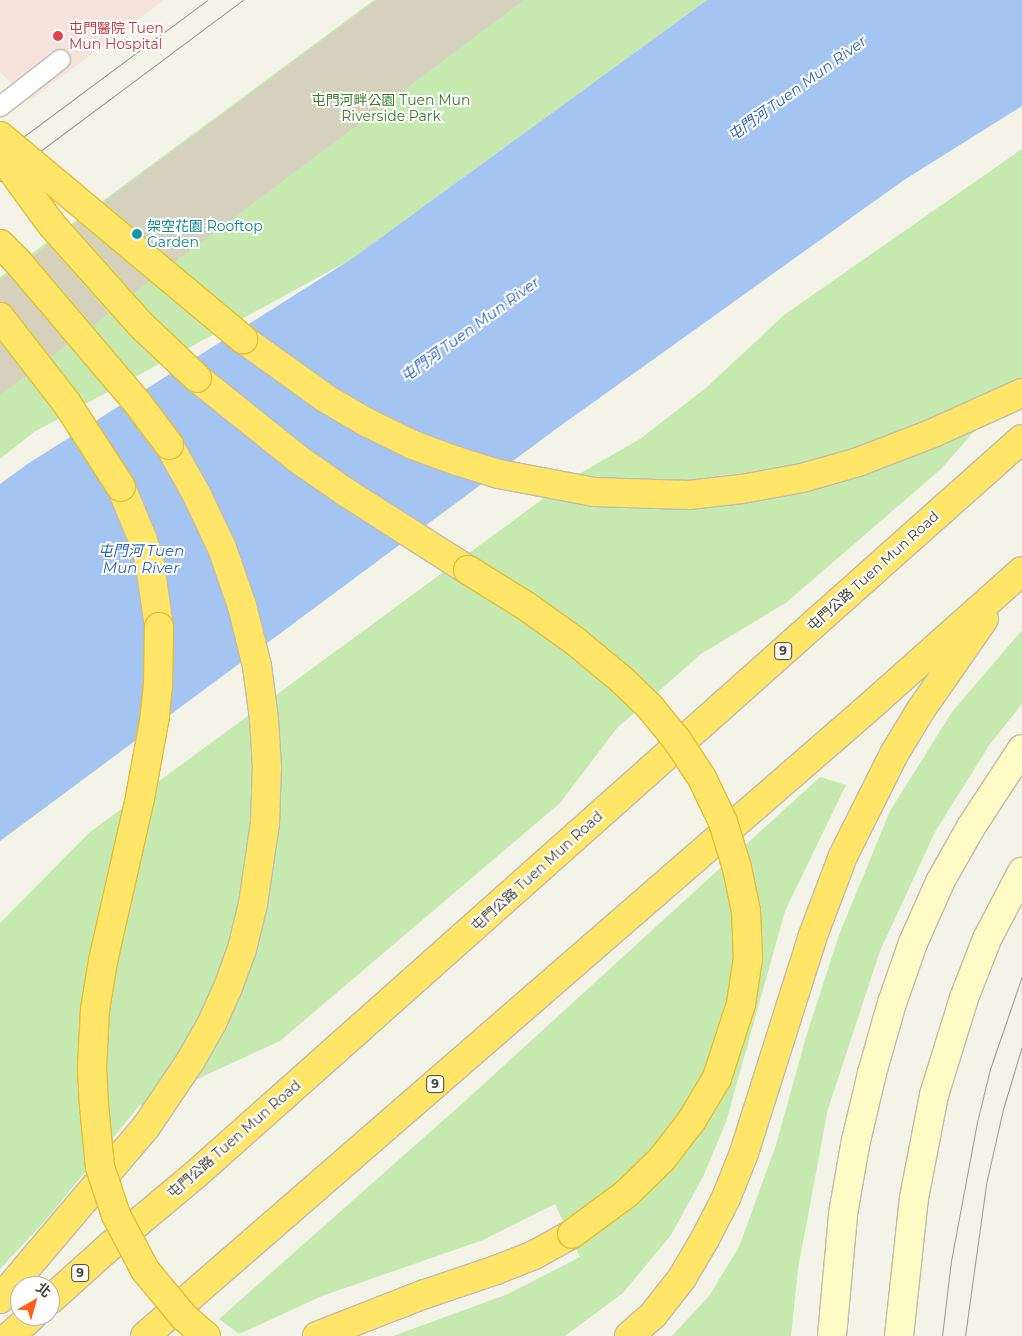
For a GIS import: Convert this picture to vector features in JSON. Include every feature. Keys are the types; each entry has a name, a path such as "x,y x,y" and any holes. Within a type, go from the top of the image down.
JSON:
{"highway":[{"path":"0,136 243,339 325,398 366,422 412,445 457,461 543,484 594,492 689,495 742,490 802,478 858,462 934,433 1022,393"},
{"path":"0,154 51,224 141,325 197,378 251,423 339,488 526,606 575,641 621,679 650,707 677,740 702,778 723,822 737,868 746,911 748,958 741,1004 733,1036 717,1078 705,1099 662,1159 626,1194 572,1234 534,1255 408,1300 317,1336"},
{"path":"0,244 18,262 142,408 169,446 188,479 222,548 242,606 257,666 267,758 266,823 259,873 242,949 212,1023 192,1060 146,1126 0,1299"},
{"path":"0,317 66,402 108,464 134,515 154,582 159,655 155,716 140,798 98,985 93,1036 94,1105 100,1167 116,1215 145,1270 184,1317 206,1336"},
{"name":"屯門公路 Tuen Mun Road","path":"60,1291 202,1168 1022,439"},
{"path":"629,1336 653,1315 682,1278 705,1240 726,1198 744,1153 825,902 863,814 894,754 920,711 1017,575"},
{"name":"9","path":"145,1336 866,710 1017,575"},
{"path":"10,1336 21,1326"}],"main road":[{"path":"832,1336 843,1214 855,1145 892,1003 913,942 940,882 971,827 1022,749"},
{"path":"899,1336 914,1198 934,1094 958,1016 987,939 1022,872"}],"lane":[{"path":"0,106 60,59"}],"shaded area":[{"name":"屯門醫院 Tuen Mun Hospital","path":"0,0 164,0 29,101 0,72"}],"green space":[{"name":"屯門河畔公園 Tuen Mun Riverside Park","path":"374,0 707,0 350,260 34,432 0,459 0,277"},
{"path":"1022,149 1022,377 941,469 787,602 701,654 617,728 560,803 280,1041 139,1106 44,1222 0,1269 0,923 90,832 567,481 640,439 707,387 784,315"},
{"path":"1022,630 1022,704 990,744 935,832 880,951 828,1109 798,1269 791,1336 672,1336 709,1296 739,1247 776,1145 806,1037 839,935 890,811 952,712"},
{"path":"820,777 846,785 785,911 726,1122 703,1177 671,1235 623,1293 565,1336 393,1336 508,1294 580,1257 555,1204 483,1240 322,1296 239,1334 219,1319 464,1102"}],"water":[{"name":"屯門河 Tuen Mun River","path":"707,0 1022,0 1022,106 904,180 556,429 0,841 0,484 29,463 350,260"}],"building":[{"name":"架空花園 Rooftop Garden","path":"377,0 524,0 175,262 104,202"},
{"path":"78,222 150,281 134,293 73,225"},
{"path":"48,244 108,313 94,326 34,256"},
{"path":"8,274 68,344 51,357 12,307 0,302 0,280"},
{"path":"0,342 26,376 0,395"}],"tram line":[{"path":"0,154 207,0"},
{"path":"0,181 243,0"},
{"path":"942,1336 951,1261 977,1122 990,1069 1022,976"},
{"path":"965,1336 986,1184 1003,1109 1022,1046"}],"place":[{"name":"屯門醫院 Tuen Mun Hospital","path":"58,36"},
{"name":"架空花園 Rooftop Garden","path":"137,234"}]}
